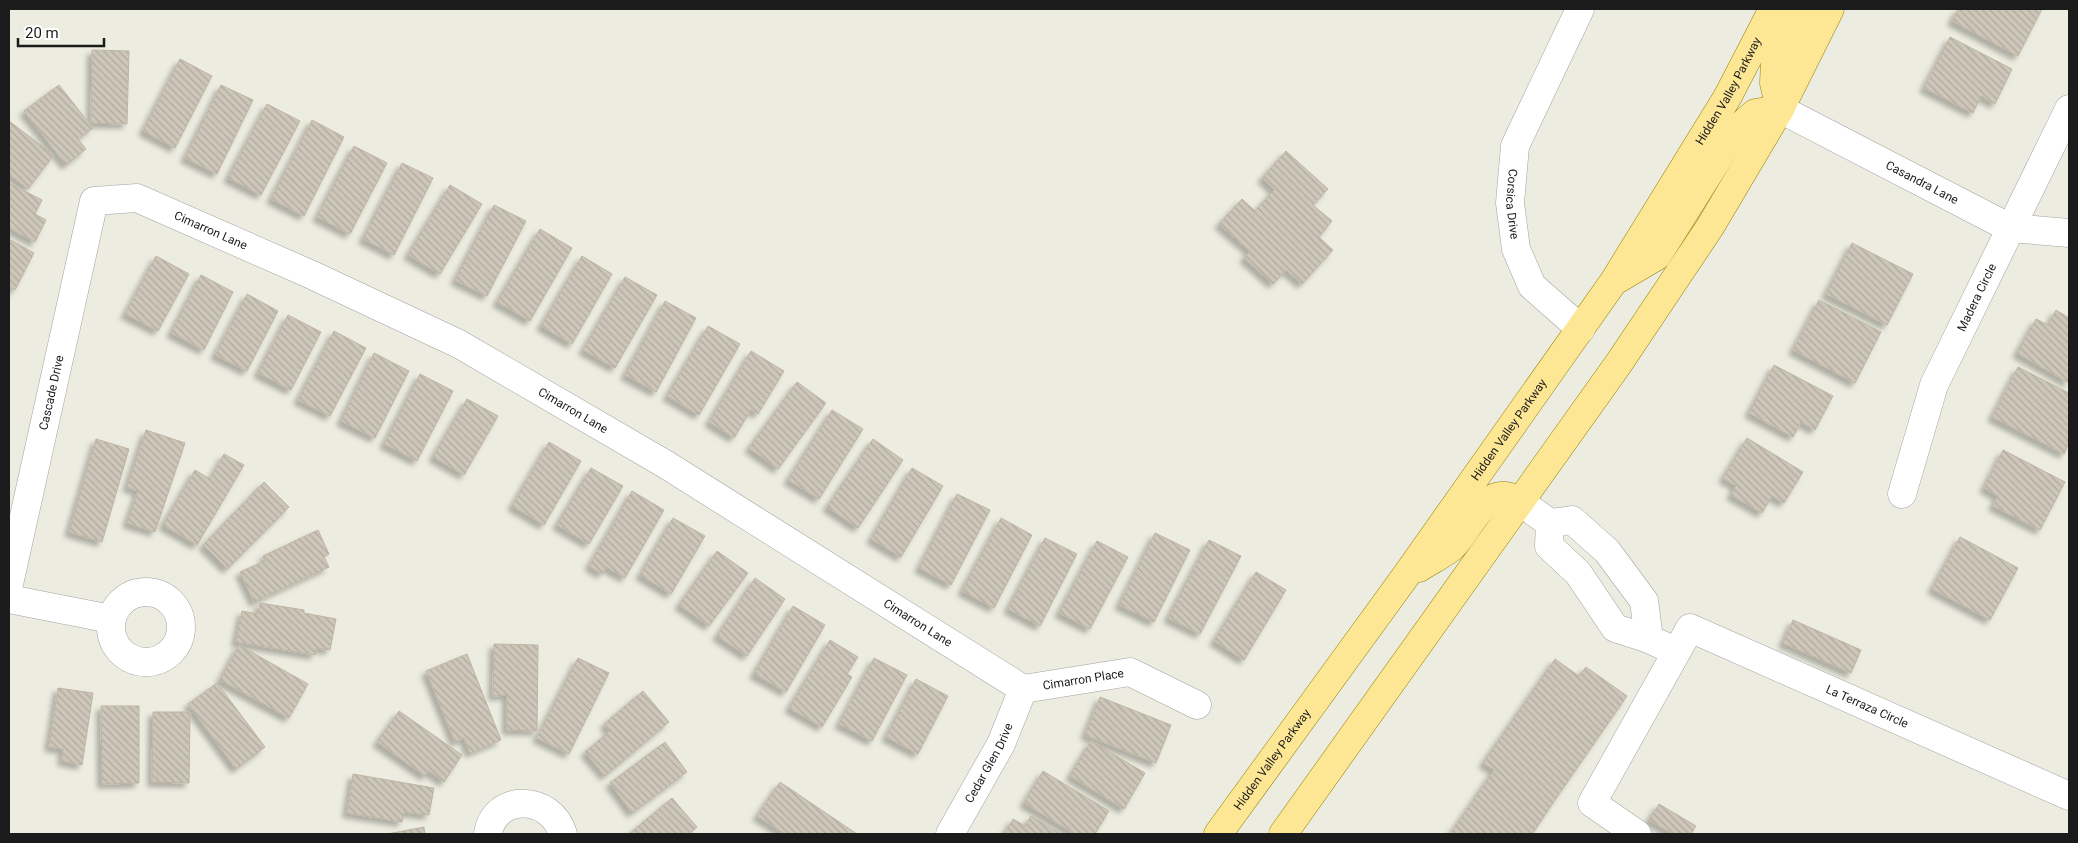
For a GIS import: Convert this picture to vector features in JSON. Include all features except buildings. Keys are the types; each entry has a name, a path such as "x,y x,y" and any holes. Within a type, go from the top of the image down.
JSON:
{"main road":[{"name":"Hidden Valley Parkway","path":"1218,834 1405,577 1614,281 1728,96 1773,9"},
{"path":"1780,109 1774,84 1775,59 1800,9"},
{"path":"1283,834 1619,363 1710,227 1780,109 1830,9"},
{"path":"1614,281 1657,256 1736,130 1755,113 1780,109"},
{"path":"1405,577 1452,547 1484,504 1499,495 1511,496 1520,502"}],"street":[{"name":"Corsica Drive","path":"1580,9 1515,146 1510,203 1516,249 1532,286 1581,329"},
{"name":"Casandra Lane","path":"1780,109 2010,228 2069,233"},
{"name":"Madera Circle","path":"1902,494 1934,385 2069,109"},
{"name":"Cimarron Lane","path":"94,200 137,198 312,275 458,344 665,464 1023,689"},
{"name":"Cascade Drive","path":"9,584 94,200"},
{"path":"1520,502 1550,523 1572,520 1608,551 1644,601 1649,638"},
{"path":"1550,523 1549,546 1578,573 1615,628 1649,638 1676,652"},
{"path":"1601,606 1629,580"},
{"path":"9,599 111,619"},
{"name":"La Terraza Circle","path":"1637,834 1592,803 1690,628 2069,796"},
{"name":"Cimarron Place","path":"1023,689 1130,672 1197,705"},
{"name":"Cedar Glen Drive","path":"950,834 1001,744 1023,689"},
{"path":"488,834 496,816 509,807 523,803 538,805 551,812 560,825 563,834"}]}
